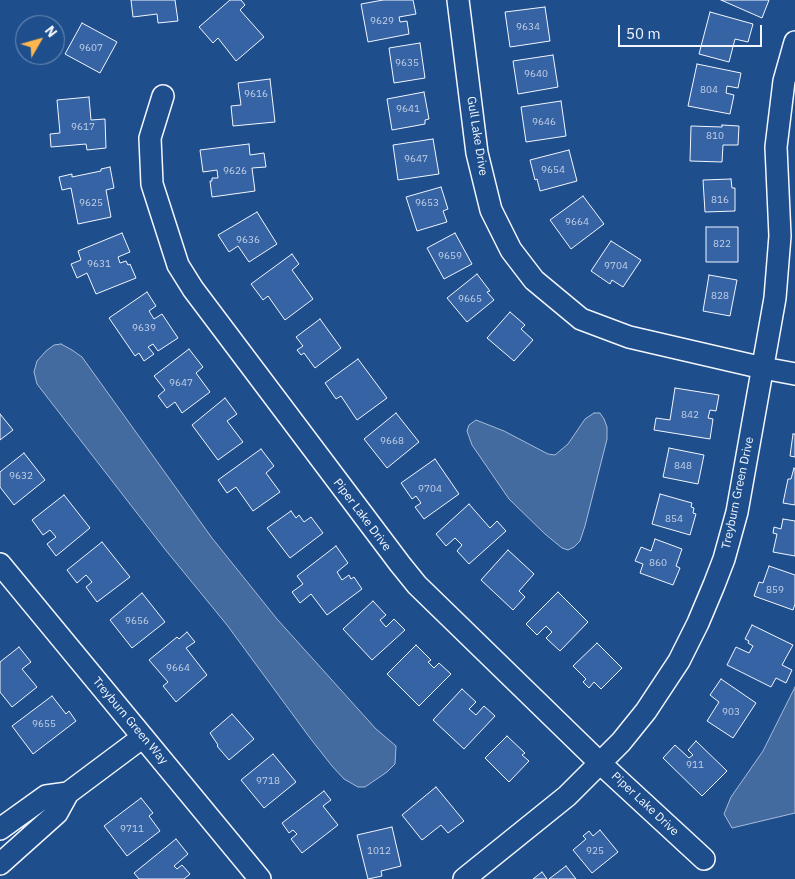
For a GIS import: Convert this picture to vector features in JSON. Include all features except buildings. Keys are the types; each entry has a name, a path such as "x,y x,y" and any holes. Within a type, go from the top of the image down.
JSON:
{"street":[{"name":"Gull Lake Drive","path":"458,0 477,153 491,210 511,250 534,280 581,319 629,337 795,374"},
{"name":"Treyburn Green Drive","path":"464,879 567,796 601,764 634,726 662,687 693,635 710,597 724,559 737,512 775,298 780,236 776,147 784,81 795,42"},
{"name":"Piper Lake Drive","path":"163,96 150,138 152,184 178,265 189,284 400,564 441,610 601,764 704,859"},
{"name":"Treyburn Green Way","path":"0,564 260,879"},
{"path":"0,864 57,814 68,794 143,737"},
{"path":"0,829 46,796 68,794"}],"water":[{"path":"61,344 82,357 212,538 277,619 376,729 396,746 395,764 387,772 365,787 358,787 344,779 332,766 227,625 164,548 37,384 34,372 37,361 54,345"},
{"path":"594,413 600,413 604,419 607,427 607,439 580,541 568,550 562,548 545,534 509,499 472,445 467,431 469,425 476,420 504,431 548,454 555,455 568,444 585,419"},
{"path":"795,687 795,813 732,828 724,814 731,797 763,751"}]}
